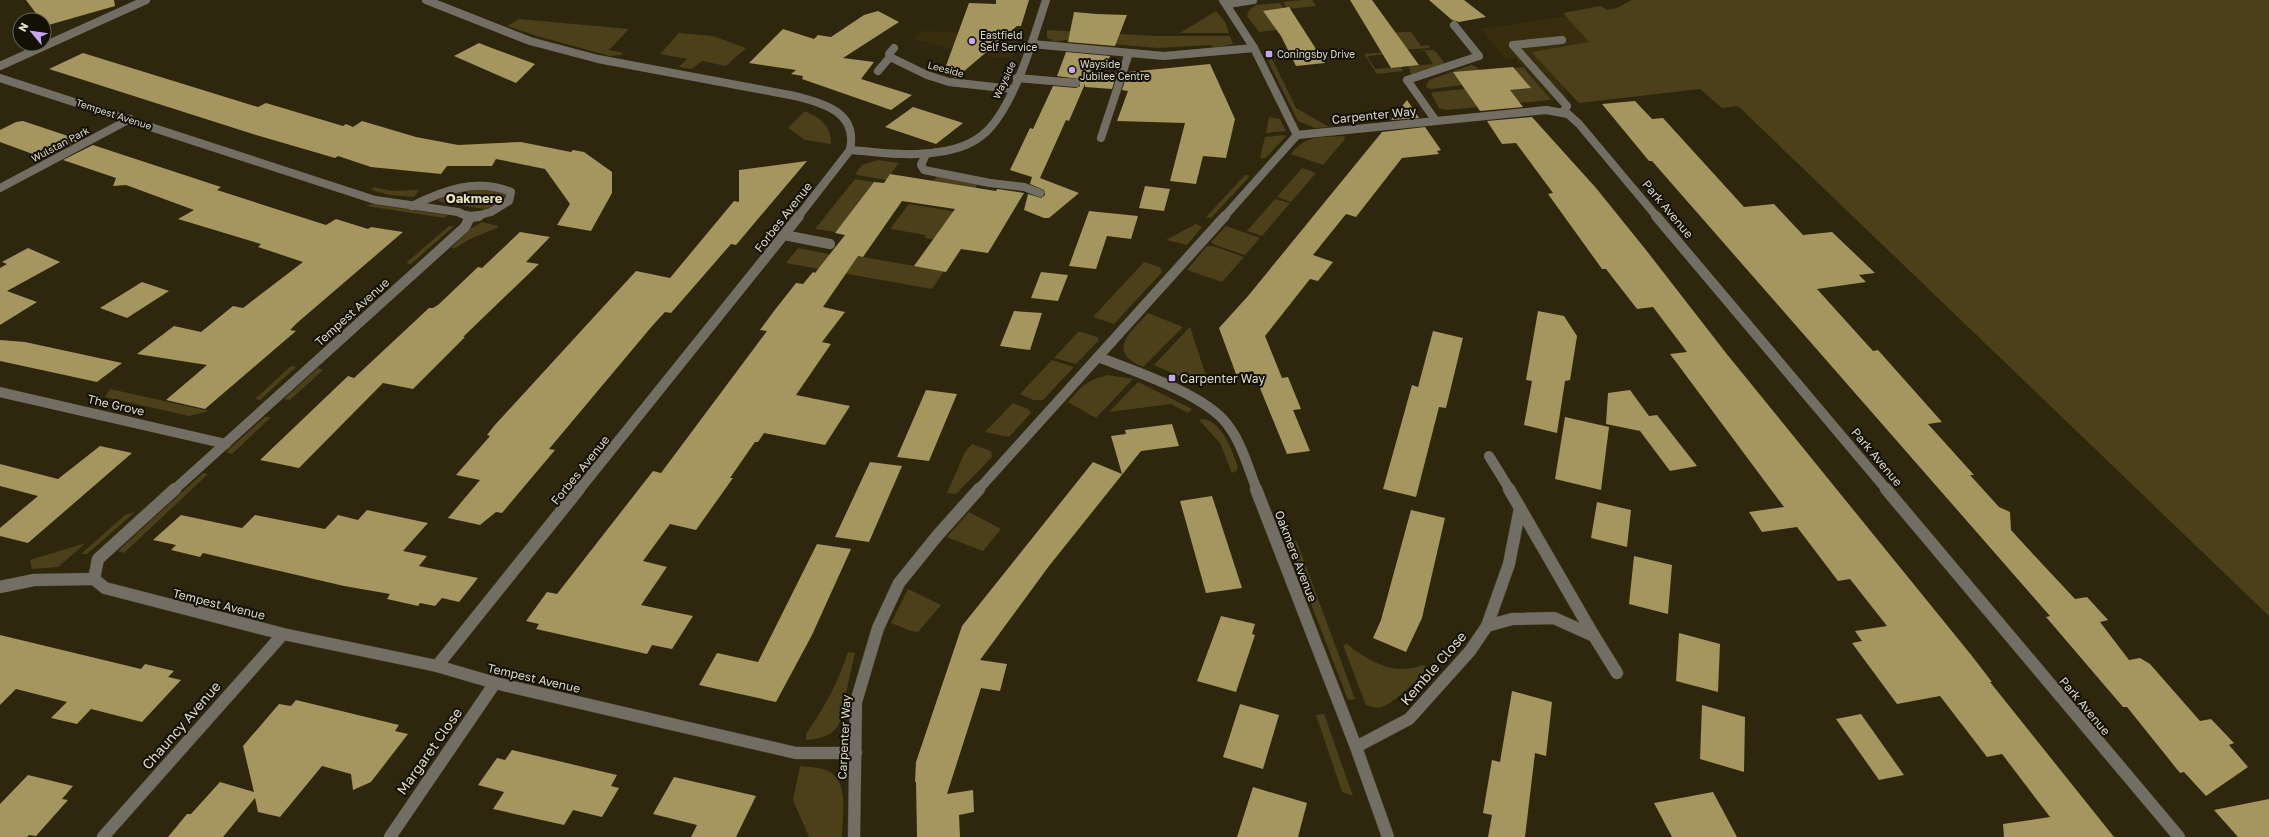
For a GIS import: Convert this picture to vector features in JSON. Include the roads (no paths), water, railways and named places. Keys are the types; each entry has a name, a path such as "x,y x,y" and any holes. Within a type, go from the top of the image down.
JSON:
{"street":[{"path":"0,66 146,0"},
{"path":"426,0 530,41 591,57 795,96 820,103 838,112 850,124 854,138 850,150"},
{"name":"Wayside","path":"850,150 926,154 953,149 985,134 994,124 1012,89 1032,44 1046,0"},
{"path":"1253,0 1225,2 1254,48 1297,135"},
{"path":"1436,122 1407,80 1478,56 1454,25"},
{"path":"1562,40 1513,45 1567,106 1563,112"},
{"path":"1032,44 1164,56 1254,48"},
{"path":"878,71 890,57 889,54 894,48"},
{"path":"1101,138 1117,93 1118,82 1129,53"},
{"name":"Leeside","path":"890,57 909,64 920,73 940,80 960,84 1012,89"},
{"name":"Tempest Avenue","path":"0,78 130,119 353,194 375,200 412,206 458,212 470,217 485,215 499,209 509,201 511,192 502,187 491,185 457,188 444,191 412,206"},
{"path":"1017,78 1076,83"},
{"name":"Park Avenue","path":"1546,110 1563,112 1573,117 2179,837"},
{"name":"Carpenter Way","path":"854,837 856,702 866,664 878,628 899,583 934,538 1297,135 1546,110"},
{"name":"Wulstan Park","path":"0,188 130,119"},
{"name":"Forbes Avenue","path":"437,666 784,235 850,150"},
{"path":"926,154 921,165 924,170 990,183 1024,187 1040,193"},
{"name":"Tempest Avenue","path":"470,217 465,227 98,559 94,579 109,590 284,634 437,666 495,683 796,753 856,753"},
{"path":"784,235 830,244"},
{"name":"Oakmere Avenue","path":"1098,357 1179,392 1205,406 1224,420 1236,437 1356,747 1388,837"},
{"name":"The Grove","path":"0,392 226,444"},
{"path":"1489,456 1617,673"},
{"name":"Kemble Close","path":"1356,747 1409,719 1466,656 1487,626 1509,564 1520,508"},
{"path":"0,587 18,581 94,579"},
{"path":"1487,626 1512,619 1554,618 1594,636"},
{"name":"Chauncy Avenue","path":"103,837 284,634"},
{"name":"Margaret Close","path":"390,837 408,808 495,683"}],"place":[{"name":"Eastfield Self Service","path":"972,41"},
{"name":"Coningsby Drive","path":"1269,54"},
{"name":"Wayside Jubilee Centre","path":"1072,70"},
{"name":"Carpenter Way","path":"1172,378"}],"district":[{"name":"Oakmere","path":"474,198"}]}
